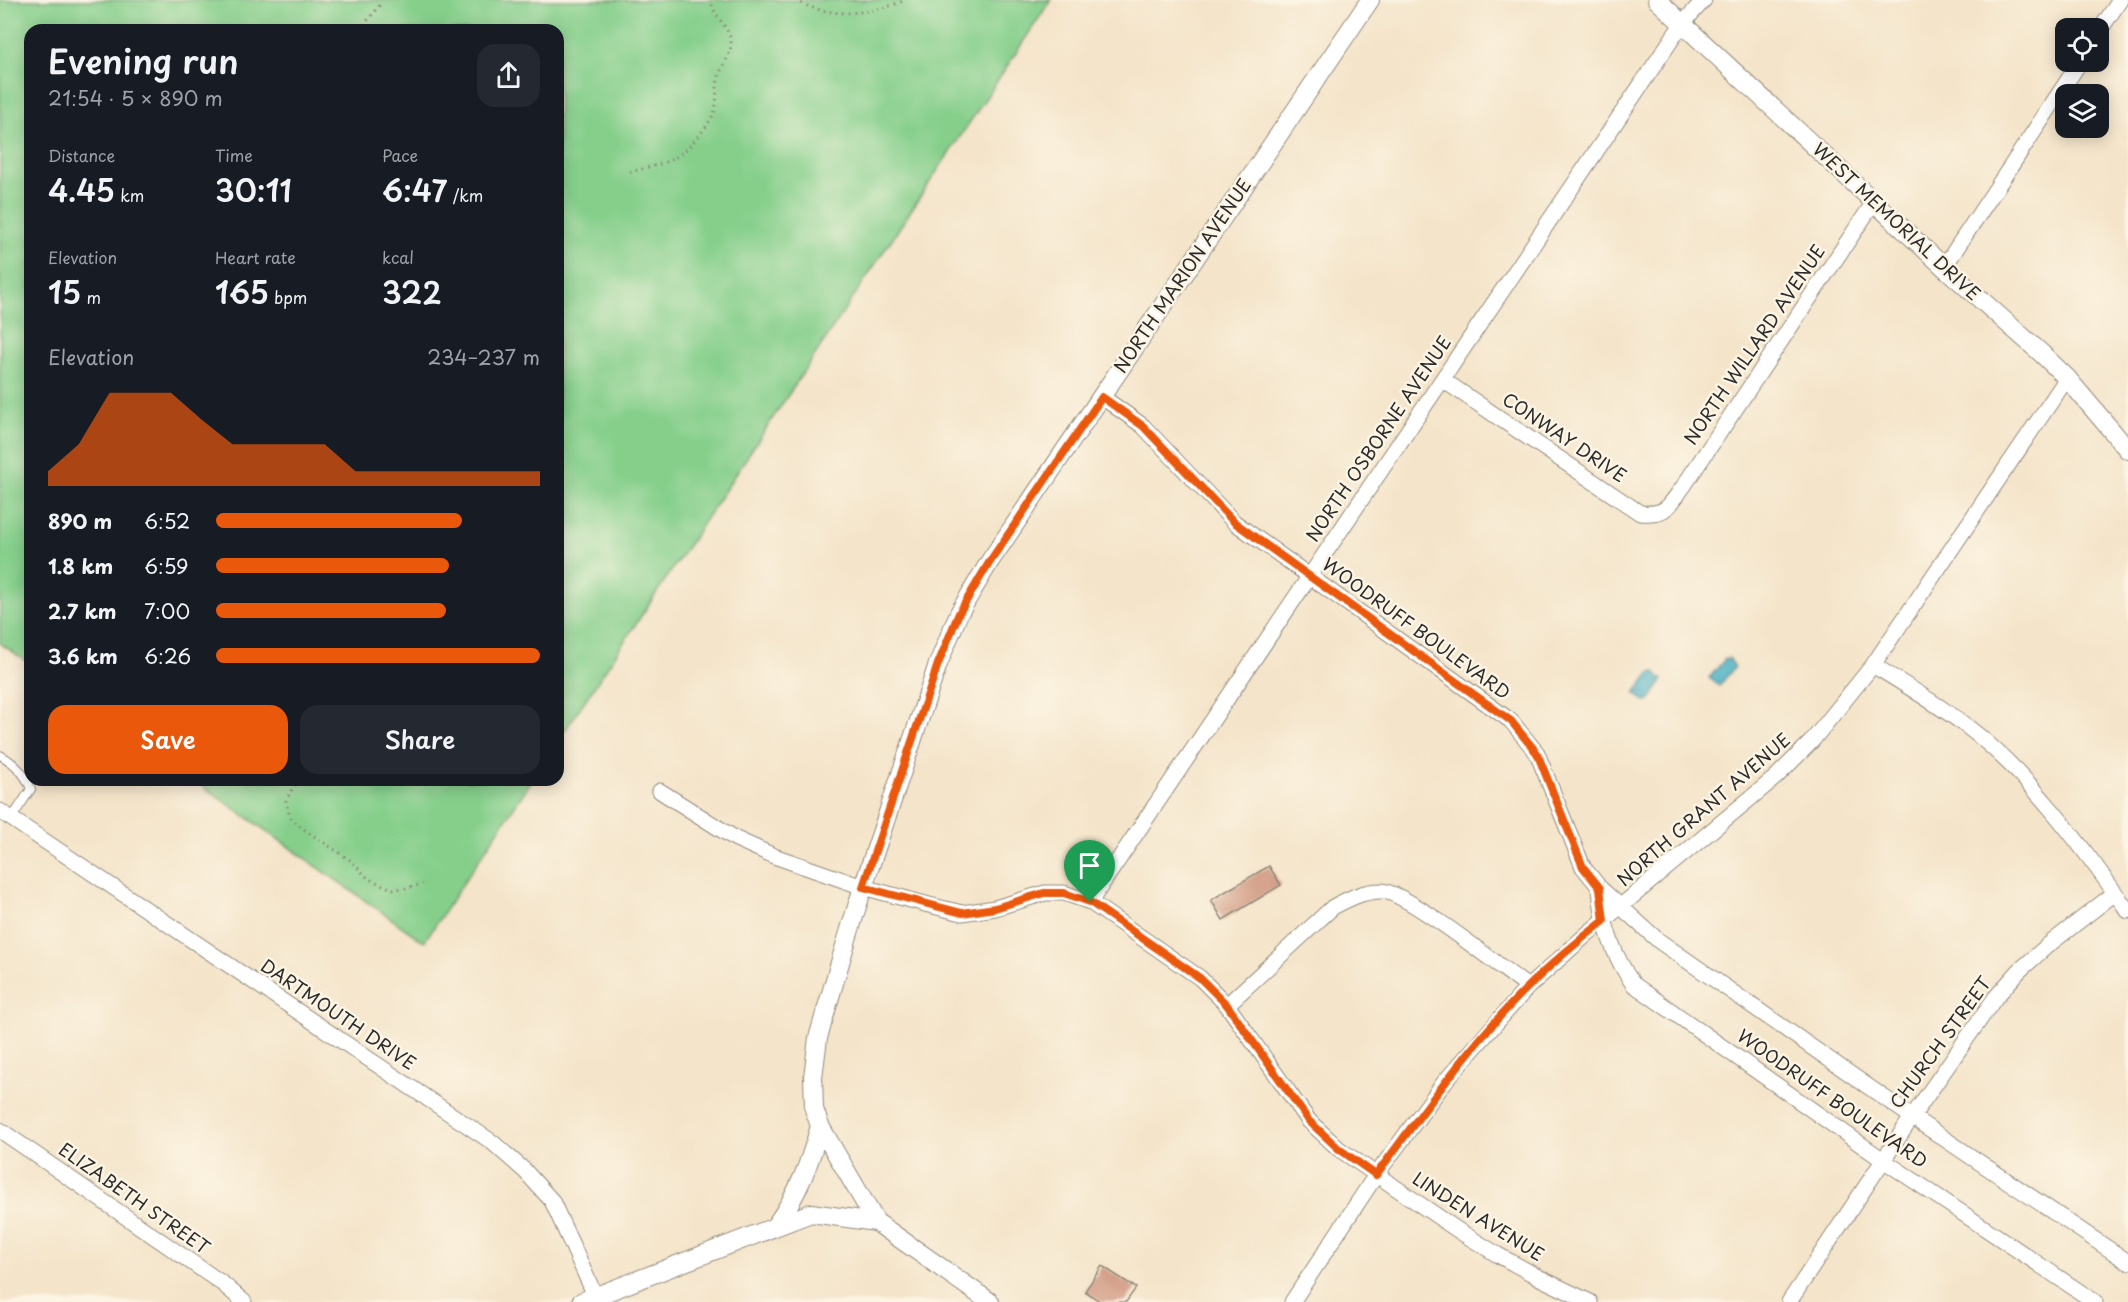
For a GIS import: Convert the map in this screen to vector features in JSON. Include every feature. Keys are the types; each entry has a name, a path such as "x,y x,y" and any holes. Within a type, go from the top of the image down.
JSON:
{"street":[{"name":"NORTH MARION AVENUE","path":"876,1222 820,1126 814,1109 813,1077 818,1038 863,887 938,664 959,613 990,561 1370,0"},
{"name":"WEST MEMORIAL DRIVE","path":"1657,0 1944,267 2041,353 2067,378 2128,450"},
{"name":"NORTH OSBORNE AVENUE","path":"1090,902 1682,24 1704,0"},
{"path":"2108,18 2120,0"},
{"path":"1944,267 2073,72"},
{"name":"NORTH WILLARD AVENUE","path":"1667,508 1874,202"},
{"name":"NORTH GRANT AVENUE","path":"1292,1302 1376,1175 1446,1080 1528,987 1776,777 1811,742 1873,665 2067,378"},
{"name":"CONWAY DRIVE","path":"1443,380 1640,513 1655,514 1667,508"},
{"name":"WOODRUFF BOULEVARD","path":"1102,397 1143,426 1234,522 1511,721 1537,753 1583,867 1600,888 1659,941 1912,1118 2128,1262"},
{"path":"1873,665 1966,726 2006,761 2042,798 2128,911"},
{"name":"LINDEN AVENUE","path":"660,791 736,839 774,856 863,887 962,913 995,908 1044,893 1064,893 1090,902 1200,978 1227,1005 1309,1121 1339,1149 1498,1255 1590,1302"},
{"name":"DARTMOUTH DRIVE","path":"6,815 492,1142 525,1171 552,1201 592,1300"},
{"name":"WOODRUFF BOULEVARD","path":"1600,888 1604,921 1612,948 1634,984 1883,1160 2095,1302"},
{"path":"1227,1005 1333,907 1353,896 1383,890 1410,901 1528,987"},
{"name":"CHURCH STREET","path":"1789,1302 1883,1160 1995,998 2019,971 2047,946 2115,893"},
{"path":"775,1227 793,1200 810,1162 820,1126"},
{"name":"ELIZABETH STREET","path":"0,1130 223,1284 244,1302"},
{"path":"592,1300 811,1213 876,1222 990,1302"}],"lane":[{"path":"0,755 16,765 24,774"},
{"path":"6,815 31,789 30,786"}],"path":[{"path":"630,172 675,158 705,129 715,110 719,73 728,57 731,42 723,25 712,10 711,0"},
{"path":"796,0 807,7 828,12 859,12 888,7 906,0"},
{"path":"365,24 382,2"},
{"path":"295,786 286,801 290,817 302,828 350,860 369,879 392,889 423,884"}],"green space":[{"path":"0,0 1051,0 564,732 564,24 24,24 24,660 0,643"},
{"path":"203,786 528,786 424,942"}],"water":[{"path":"1729,658 1735,667 1719,686 1709,678 1725,659"},
{"path":"1651,672 1655,672 1663,680 1648,702 1645,702 1635,693"}],"building":[{"path":"1269,866 1281,885 1223,920 1211,900"},
{"path":"1102,1266 1136,1288 1126,1302 1101,1302 1085,1291"}],"route":[{"path":"1102,397 1143,426 1234,522 1511,721 1537,753 1583,867 1600,888 1604,921 1528,987 1479,1040 1446,1080 1376,1175 1339,1149 1309,1121 1282,1086 1258,1047 1227,1005 1200,978 1090,902 1064,893 1044,893 995,908 962,913 863,887 938,664 959,613 990,561 1102,397"}]}
